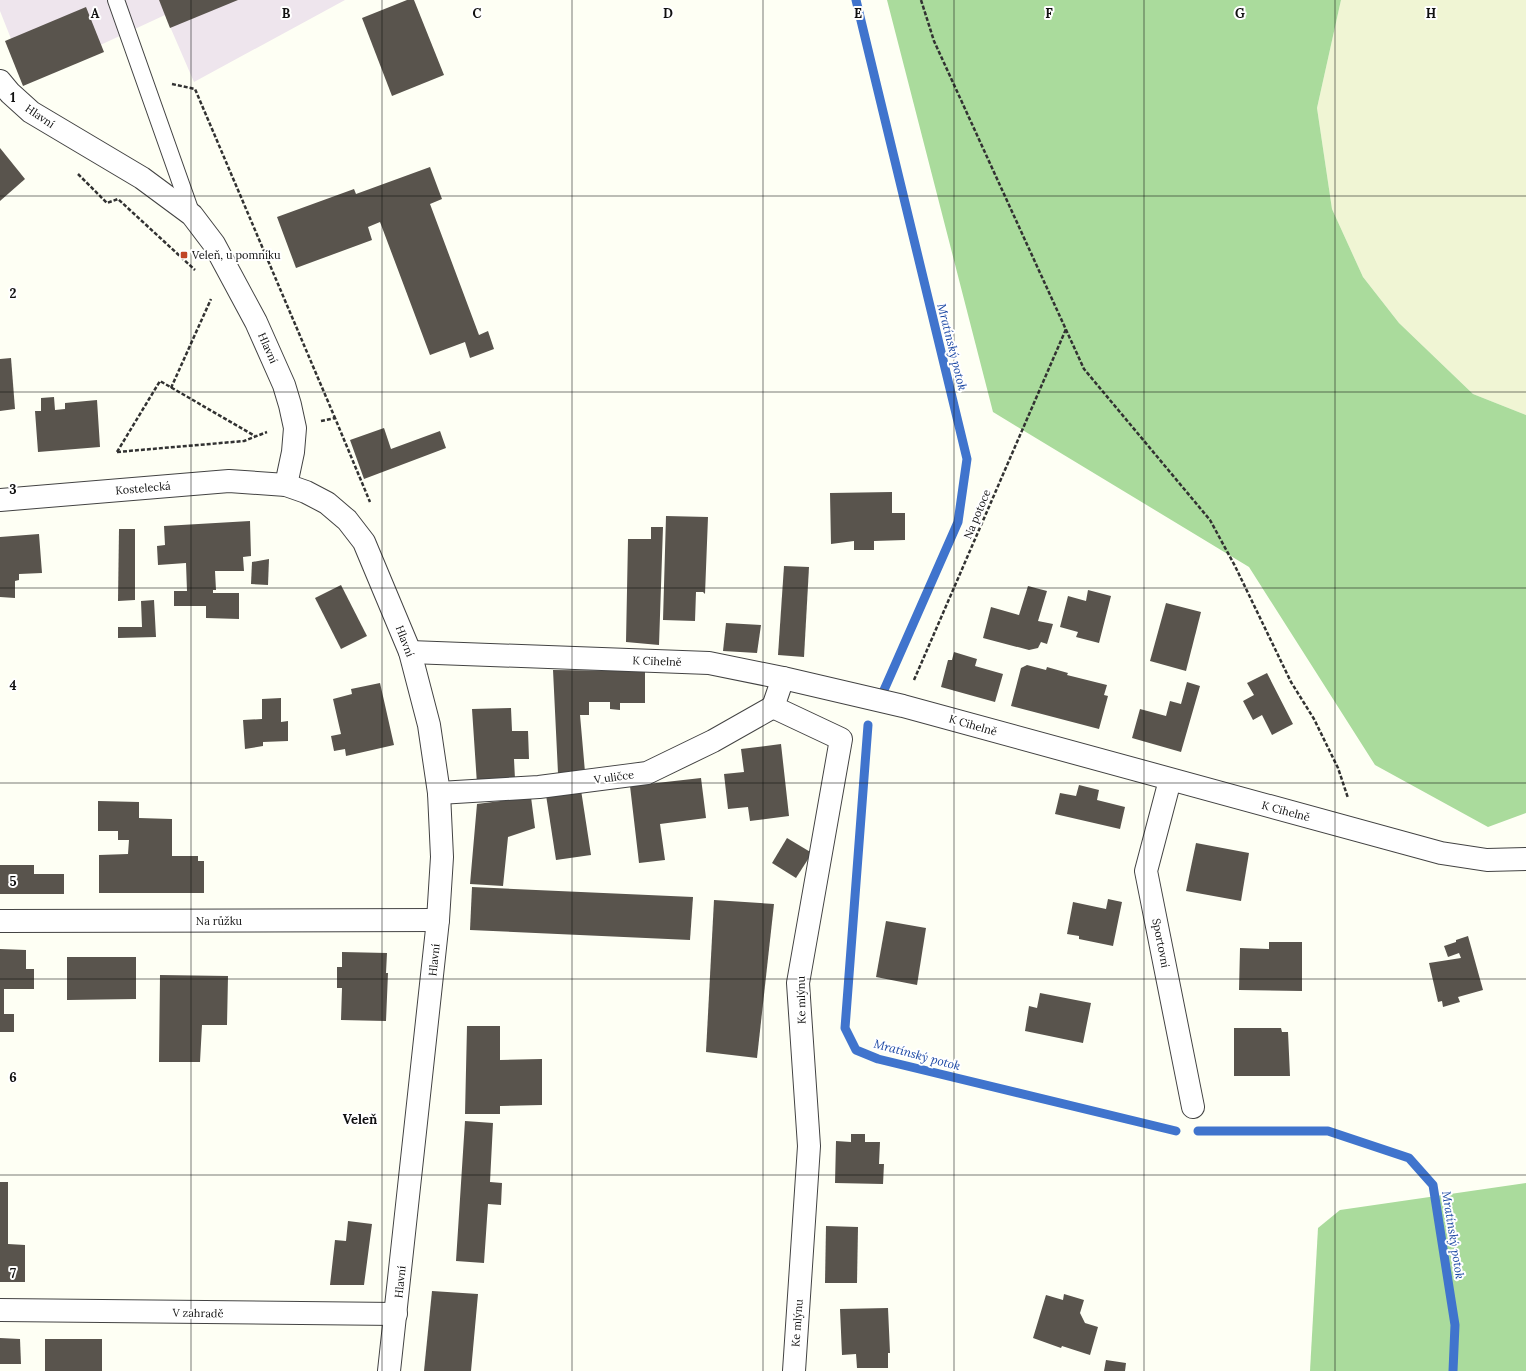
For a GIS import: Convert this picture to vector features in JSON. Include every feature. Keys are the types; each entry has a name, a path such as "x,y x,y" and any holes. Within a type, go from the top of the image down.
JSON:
{"street":[{"name":"Hlavní","path":"0,81 10,93 31,112 142,178 192,215 218,250 256,322 284,385 295,428 293,452 286,484 327,503 356,531 364,542 410,652 429,725 439,793 442,857 438,920 389,1371"},
{"name":"Kostelecká","path":"0,500 229,481 286,484"},
{"name":"K Cihelně","path":"410,652 709,663 783,678 903,706 1457,857 1487,860 1526,858"},
{"path":"773,707 783,678"},
{"name":"V uličce","path":"439,793 539,787 647,772 713,741 773,707"},
{"name":"Ke mlýnu","path":"773,707 841,739 798,983 809,1146 794,1371"},
{"name":"Sportovní","path":"1170,780 1146,871 1193,1107"},
{"name":"Na růžku","path":"0,921 438,920"},
{"name":"V zahradě","path":"0,1310 396,1314"}],"lane":[{"path":"116,0 192,215"}],"path":[{"path":"921,0 934,41 1084,370 1214,527 1235,566 1291,682 1314,719 1338,768 1348,799 1338,825"},
{"path":"144,79 195,89 335,418"},
{"path":"75,171 107,203 118,199 198,273"},
{"path":"171,388 212,296"},
{"name":"Na potoce","path":"903,706 1066,329"},
{"path":"256,436 160,381 117,452 244,440 256,436 270,431"}],"shaded area":[{"path":"0,0 345,0 194,82 165,15 27,79 0,11"}],"green space":[{"path":"887,0 1341,0 1317,108 1332,209 1363,277 1399,323 1473,394 1526,415 1526,813 1488,827 1375,765 1249,567 993,412"},
{"path":"1341,0 1526,0 1526,415 1473,394 1399,323 1363,277 1332,209 1317,108"},
{"path":"1526,1183 1526,1371 1310,1371 1318,1228 1340,1210"}],"building":[{"path":"159,0 238,0 170,28"},
{"path":"407,0 414,0 444,75 392,96 362,18"},
{"path":"86,7 104,52 23,86 5,41"},
{"path":"0,148 25,179 0,201"},
{"path":"430,167 442,199 430,204 479,335 488,331 494,349 470,358 465,342 430,355 380,222 368,227 372,240 296,268 277,217 354,189 356,194"},
{"path":"11,358 15,409 0,411 0,359"},
{"path":"54,397 55,410 65,409 65,403 97,400 100,447 38,452 35,411 41,411 41,398"},
{"path":"384,428 391,449 440,431 446,448 364,479 350,440"},
{"path":"892,492 892,513 905,513 905,540 874,541 874,550 854,550 854,541 831,544 830,493"},
{"path":"666,516 708,517 705,594 703,592 696,592 695,621 663,620"},
{"path":"250,521 251,556 243,557 244,571 215,571 216,590 213,590 213,593 239,593 239,619 206,618 206,606 174,606 174,591 187,591 186,563 158,565 157,546 165,545 164,526"},
{"path":"651,527 663,527 659,645 626,642 628,539 651,539"},
{"path":"119,529 135,529 135,600 118,601"},
{"path":"39,534 42,573 19,574 19,580 15,581 15,598 0,597 0,537"},
{"path":"269,559 268,585 251,584 252,562"},
{"path":"784,566 809,567 804,657 778,655"},
{"path":"341,585 367,636 341,649 315,598"},
{"path":"1028,586 1047,591 1038,621 1053,624 1047,644 1041,642 1038,648 1029,650 983,638 991,607 1019,615"},
{"path":"1088,590 1111,596 1099,643 1076,637 1078,632 1060,627 1068,596 1086,601"},
{"path":"154,600 156,637 118,638 118,627 142,627 141,601"},
{"path":"1166,603 1201,612 1186,671 1150,661"},
{"path":"726,623 761,625 757,653 723,651"},
{"path":"954,652 977,659 975,666 1003,674 995,702 941,687 948,660 952,660"},
{"path":"1027,665 1046,670 1047,667 1068,673 1067,675 1107,685 1104,695 1108,696 1099,729 1011,706 1021,668"},
{"path":"553,670 645,671 645,703 620,703 620,710 610,709 610,702 589,702 589,715 580,715 585,772 558,773"},
{"path":"1267,673 1293,724 1272,735 1262,715 1253,720 1243,701 1254,695 1247,683"},
{"path":"1187,682 1200,686 1181,752 1132,738 1140,709 1166,716 1170,701 1181,704"},
{"path":"380,683 394,745 346,756 345,749 334,751 331,736 341,734 333,699 352,694 351,689"},
{"path":"281,698 281,722 288,721 288,741 263,742 263,746 245,749 243,720 262,719 262,699"},
{"path":"511,708 512,731 528,731 529,759 514,759 515,779 477,784 472,709"},
{"path":"781,744 789,816 750,821 748,807 728,809 724,774 744,772 741,749"},
{"path":"701,778 706,818 660,824 665,860 639,863 630,786"},
{"path":"1079,785 1099,790 1097,800 1125,807 1120,829 1055,814 1060,793 1076,796"},
{"path":"581,790 591,855 556,860 546,795"},
{"path":"531,797 535,828 508,837 503,886 470,884 477,804"},
{"path":"98,801 139,802 139,818 172,819 172,856 198,856 198,861 204,861 204,893 99,893 99,855 128,854 129,840 118,840 118,831 98,831"},
{"path":"787,838 812,853 796,878 772,863"},
{"path":"1196,843 1249,853 1241,901 1186,891"},
{"path":"0,865 34,865 34,874 64,874 64,894 0,894"},
{"path":"472,887 693,897 690,940 470,930"},
{"path":"1108,899 1122,902 1113,946 1079,939 1079,936 1067,934 1073,902 1106,909"},
{"path":"714,900 774,904 757,1058 706,1052"},
{"path":"886,921 926,928 917,985 876,977"},
{"path":"1468,936 1483,990 1458,997 1460,1002 1443,1007 1442,1001 1438,1002 1429,963 1461,958 1459,953 1448,957 1444,946"},
{"path":"1269,942 1302,942 1302,991 1239,990 1240,948 1269,949"},
{"path":"0,949 26,950 26,969 34,969 34,989 4,989 4,1014 14,1014 14,1032 0,1032"},
{"path":"342,952 387,953 386,973 388,973 386,1021 341,1020 342,988 337,988 337,967 342,967"},
{"path":"67,957 136,957 136,999 67,1000"},
{"path":"160,975 228,976 227,1025 202,1025 200,1062 159,1062"},
{"path":"1040,993 1091,1003 1083,1043 1025,1031 1029,1006 1037,1008"},
{"path":"467,1026 500,1026 500,1060 542,1059 542,1105 500,1106 500,1114 465,1114"},
{"path":"1234,1028 1281,1028 1282,1032 1288,1032 1290,1076 1234,1076"},
{"path":"465,1121 493,1123 490,1182 502,1183 501,1205 488,1204 484,1263 456,1261"},
{"path":"851,1134 865,1134 865,1142 880,1142 879,1164 884,1164 883,1184 835,1183 836,1141 851,1142"},
{"path":"0,1182 8,1182 8,1244 25,1245 25,1282 0,1282"},
{"path":"348,1221 372,1224 364,1285 330,1285 335,1240 346,1241"},
{"path":"826,1226 858,1227 857,1283 825,1283"},
{"path":"432,1291 478,1294 471,1371 424,1371"},
{"path":"1064,1294 1084,1300 1080,1313 1085,1323 1098,1327 1090,1355 1062,1346 1061,1348 1033,1338 1046,1295 1063,1300"},
{"path":"888,1308 890,1353 888,1353 888,1368 857,1368 856,1354 842,1355 840,1309"},
{"path":"0,1338 20,1339 21,1364 0,1364"},
{"path":"45,1339 102,1339 102,1371 45,1371"},
{"path":"1106,1360 1126,1363 1125,1371 1104,1371"}],"waterway":[{"name":"Mratínský potok","path":"856,0 967,459 958,522 884,690"},
{"name":"Mratínský potok","path":"868,725 845,1028 856,1050 878,1059 1176,1131"},
{"name":"Mratínský potok","path":"1198,1131 1328,1131 1409,1158 1433,1185 1455,1325 1453,1371"}],"place":[{"name":"Veleň, u pomníku","path":"184,255"}],"district":[{"name":"Veleň","path":"360,1119"}]}
